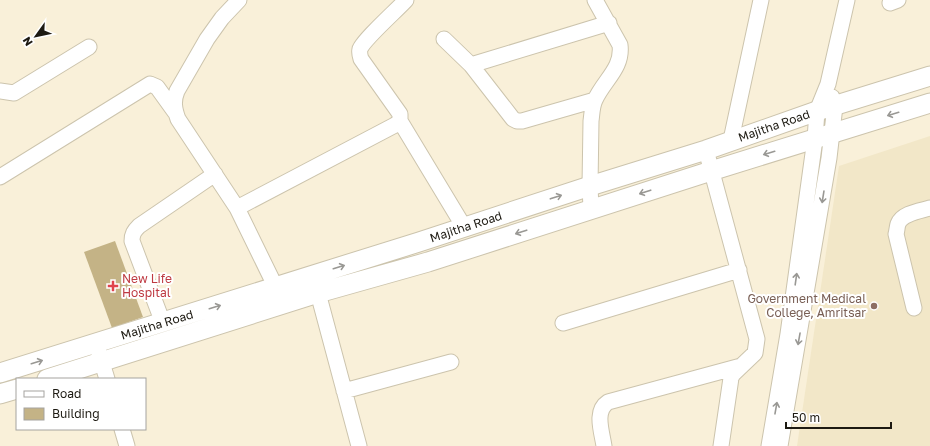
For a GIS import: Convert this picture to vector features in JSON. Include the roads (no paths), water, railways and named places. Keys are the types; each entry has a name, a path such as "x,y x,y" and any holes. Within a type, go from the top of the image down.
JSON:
{"main road":[{"name":"Majitha Road","path":"53,378 104,370 280,296 419,242 930,76"},
{"name":"Majitha Road","path":"0,373 163,323 280,296 318,293 424,263 930,103"},
{"path":"419,242 424,263"},
{"path":"0,394 16,389"}],"street":[{"path":"175,112 174,99 177,91 215,27 238,0"},
{"path":"406,0 371,34 361,48 361,59 400,114 400,121 464,227"},
{"path":"591,209 590,121 595,100 618,65 620,58 620,45 595,0"},
{"path":"731,140 761,0"},
{"path":"769,446 823,136 828,84 847,0"},
{"path":"471,65 609,23"},
{"path":"444,39 471,65 508,114 517,121 522,121 595,100"},
{"path":"1,89 14,92 89,47"},
{"path":"0,177 150,84 157,87 175,112 178,119 237,208 280,296"},
{"path":"237,208 400,121"},
{"path":"780,446 829,158 823,136"},
{"path":"706,150 757,339 755,353 733,374 730,382 722,446"},
{"path":"163,323 132,241 132,236 134,231 139,226 215,174"},
{"path":"914,308 896,234 901,219 908,215 930,208"},
{"path":"563,323 738,270"},
{"path":"318,293 359,446"},
{"path":"96,344 104,370"},
{"path":"344,391 451,362"},
{"path":"604,446 600,413 603,406 608,402 741,366"},
{"path":"122,430 127,446"}],"place":[{"name":"New Life Hospital","path":"113,286"},
{"name":"Government Medical College, Amritsar","path":"874,306"}]}
